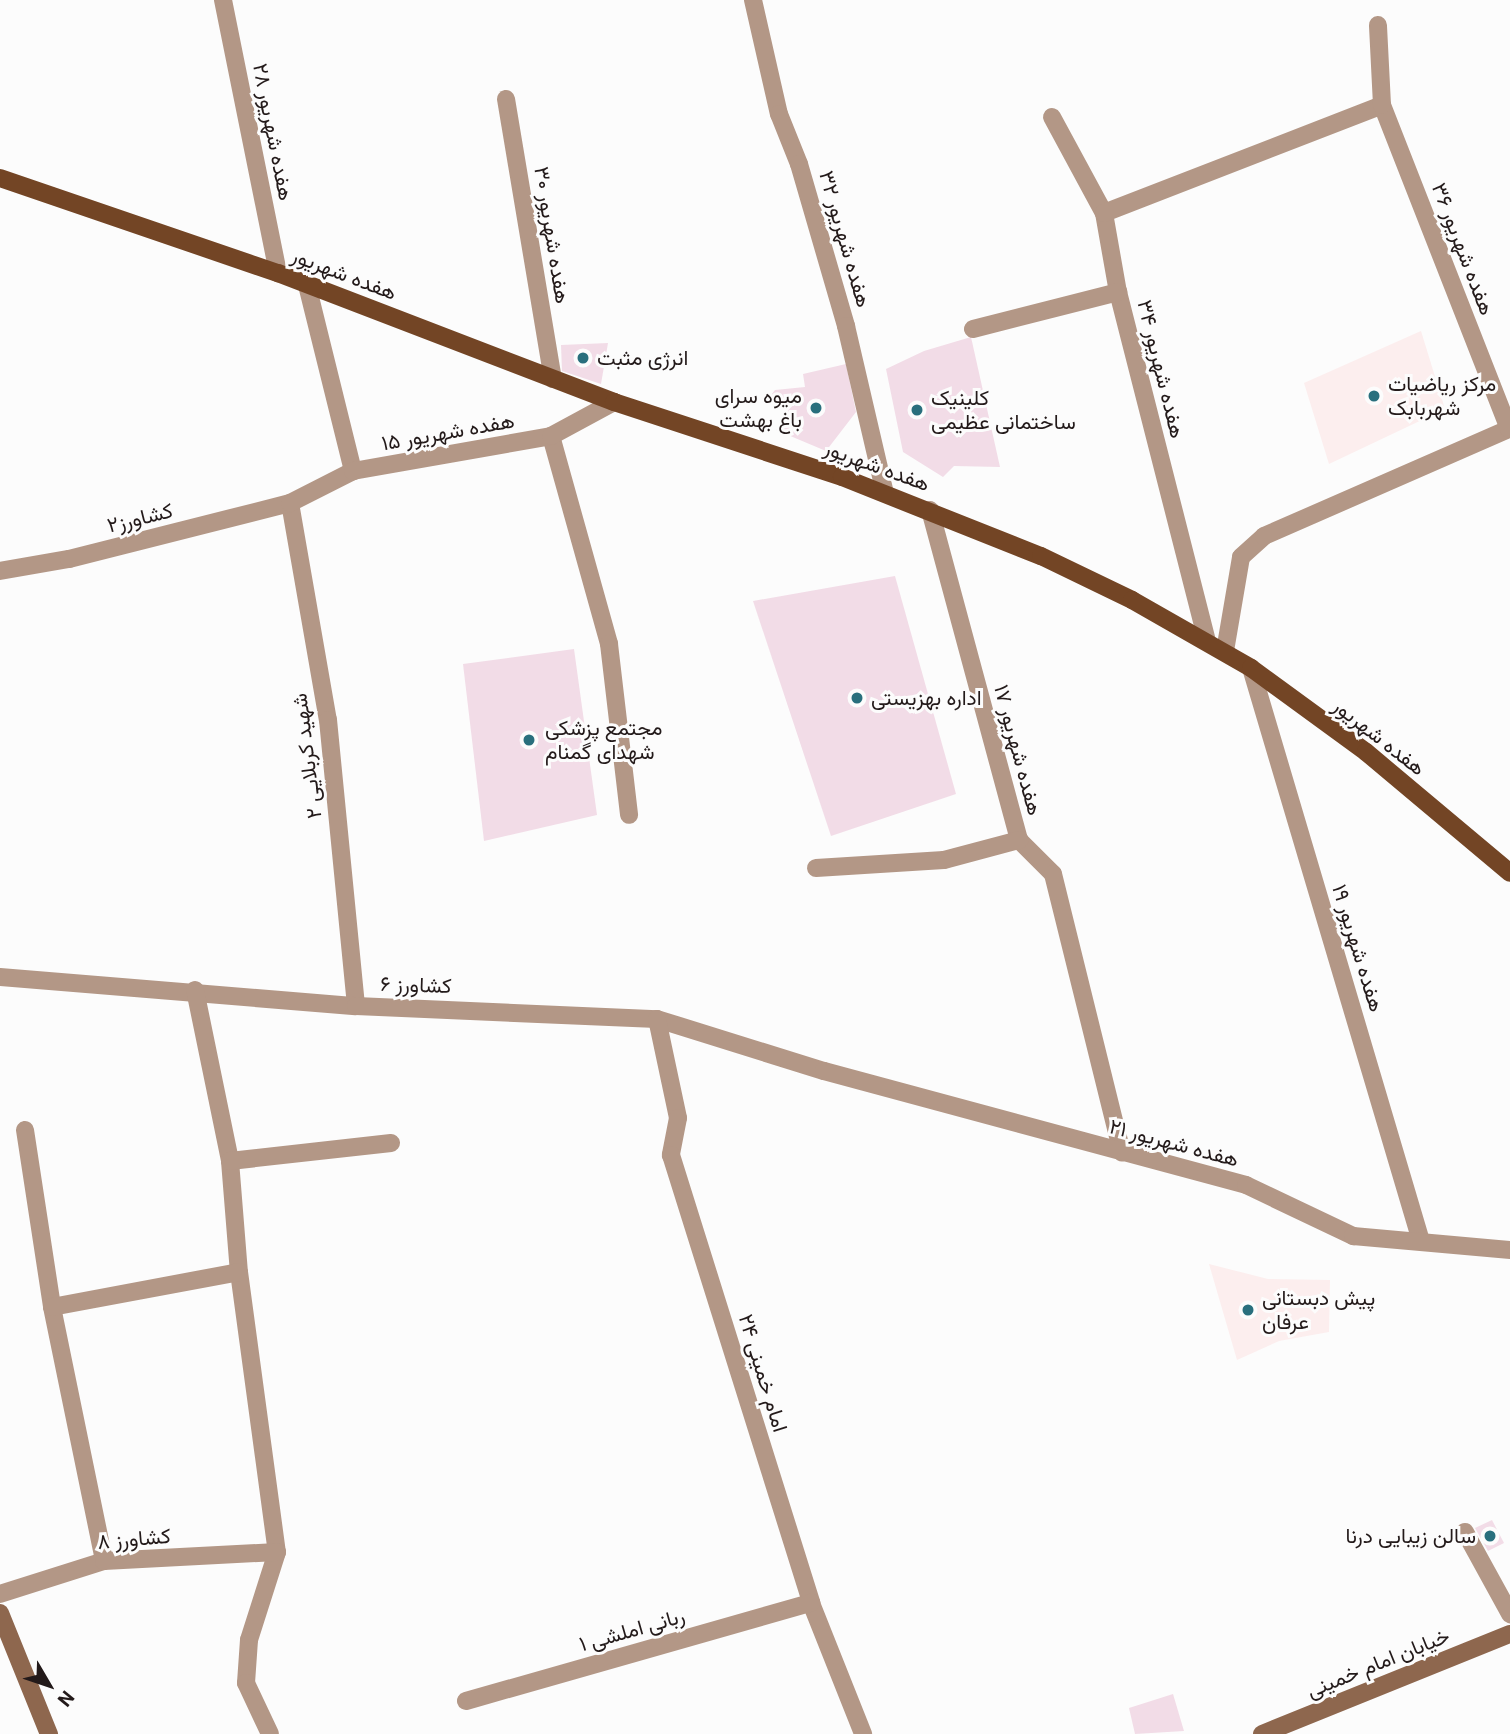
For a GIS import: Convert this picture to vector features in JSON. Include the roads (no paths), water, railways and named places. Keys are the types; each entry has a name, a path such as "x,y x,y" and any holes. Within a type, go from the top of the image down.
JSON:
{"main road":[{"name":"هفده شهریور","path":"0,178 278,273 614,402 885,493 1041,556 1207,640 1251,668 1366,752 1510,873"},
{"path":"0,1613 49,1734"},
{"name":"خیابان امام خمینی","path":"1262,1734 1510,1634"}],"street":[{"name":"هفده شهریور ۲۸","path":"223,0 278,273"},
{"name":"هفده شهریور ۳۲","path":"753,0 779,114 799,164 846,326 885,493"},
{"name":"هفده شهریور ۳۶","path":"1225,651 1241,556 1264,536 1509,429 1382,105 1377,25"},
{"name":"هفده شهریور ۳۰","path":"506,99 553,379"},
{"path":"1104,213 1382,105"},
{"name":"هفده شهریور ۳۴","path":"1052,117 1104,213 1118,292 1207,640"},
{"path":"307,285 354,471"},
{"path":"973,328 1118,292"},
{"name":"هفده شهریور ۱۵","path":"290,503 354,471 551,436 614,402"},
{"path":"551,436 608,643 629,815"},
{"name":"کشاورز۲","path":"0,571 69,559 290,503"},
{"name":"شهید کربلایی ۲","path":"290,503 328,720 356,1006"},
{"name":"هفده شهریور ۱۷","path":"930,510 1019,840 1053,874 1122,1153"},
{"name":"هفده شهریور ۱۹","path":"1251,668 1421,1241"},
{"path":"816,868 944,860 1019,840"},
{"name":"کشاورز ۶","path":"0,976 195,990 356,1006 657,1019 824,1071"},
{"path":"195,990 230,1160 239,1272 277,1552 249,1640 246,1683 270,1734"},
{"name":"امام خمینی ۲۴","path":"657,1019 678,1118 671,1155 811,1603 863,1734"},
{"name":"هفده شهریور ۲۱","path":"824,1071 1246,1185 1353,1236 1510,1250"},
{"path":"25,1130 52,1307 104,1561"},
{"path":"230,1160 391,1143"},
{"path":"52,1307 239,1272"},
{"path":"1465,1532 1510,1614"},
{"name":"کشاورز ۸","path":"0,1594 104,1561 277,1552"},
{"name":"ربانی املشی ۱","path":"466,1700 811,1603"}],"place":[{"name":"انرژی مثبت","path":"583,358"},
{"name":"مرکز ریاضیات شهربابک","path":"1374,396"},
{"name":"میوه سرای باغ بهشت","path":"816,408"},
{"name":"کلینیک ساختمانی عظیمی","path":"917,410"},
{"name":"اداره بهزیستی","path":"857,698"},
{"name":"مجتمع پزشکی شهدای گمنام","path":"529,740"},
{"name":"پیش دبستانی عرفان","path":"1248,1310"},
{"name":"سالن زیبایی درنا","path":"1490,1536"}]}
